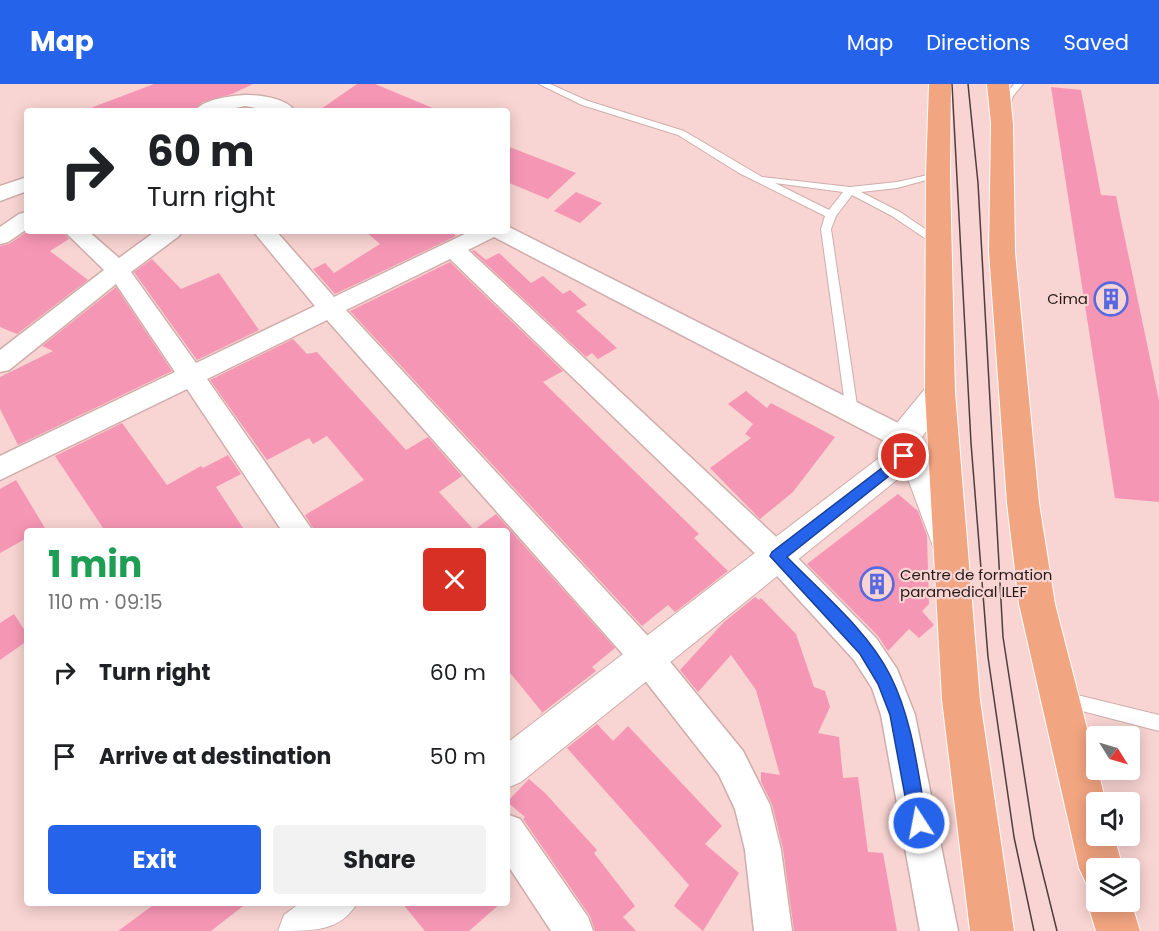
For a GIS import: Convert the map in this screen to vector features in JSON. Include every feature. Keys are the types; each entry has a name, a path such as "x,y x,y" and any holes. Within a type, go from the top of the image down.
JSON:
{"main road":[{"path":"940,84 938,174 940,392 961,700 992,931"},
{"path":"998,84 1002,124 1002,252 1023,503 1037,604 1099,858"},
{"path":"1112,912 1118,931"}],"street":[{"path":"211,108 226,102 248,99 278,108"},
{"path":"0,194 24,184"},
{"path":"0,237 24,221"},
{"path":"78,234 118,270 296,528"},
{"path":"0,363 167,234"},
{"path":"267,234 331,309 647,658 731,763 752,805 763,850 773,931"},
{"path":"0,469 483,234"},
{"path":"506,234 852,412 903,447 921,472 952,556"},
{"path":"453,249 777,556 865,649 885,680 898,715 939,931"},
{"path":"510,766 777,556 903,447 940,392"},
{"path":"510,836 574,931"},
{"path":"300,931 331,906"}],"lane":[{"path":"543,84 585,104 681,133 754,177 831,215"},
{"path":"1002,124 1009,96 1019,84"},
{"path":"754,177 850,190 897,185 938,174"},
{"path":"850,190 831,215 826,236 852,412"},
{"path":"850,190 896,214 939,243"},
{"path":"1060,699 1159,723"}],"building":[{"path":"154,84 253,84 232,94 203,102 196,108 91,108"},
{"path":"357,84 375,84 433,108 322,108"},
{"name":"Cima","path":"1051,87 1081,90 1101,195 1116,196 1159,401 1159,502 1115,498"},
{"path":"510,147 576,173 548,199 510,183"},
{"path":"576,192 602,203 580,223 554,211"},
{"path":"24,234 65,234 69,239 50,251 88,280 17,334 0,327 0,246 9,244"},
{"path":"368,234 454,234 456,236 335,294 313,269 325,263 334,273 380,244"},
{"path":"474,250 486,260 499,253 531,283 543,276 563,294 570,290 587,305 576,311 617,348 598,359 592,353 586,357 472,251"},
{"path":"152,259 181,289 219,273 259,330 197,360 134,272"},
{"path":"450,262 563,371 543,382 699,534 694,538 728,571 675,612 668,605 642,626 350,311"},
{"path":"116,287 172,371 18,445 0,409 0,377 53,351 42,346"},
{"path":"293,339 307,354 317,352 406,450 428,437 462,476 439,492 472,528 313,528 305,515 364,480 327,436 313,444 309,438 267,460 210,380"},
{"path":"746,391 767,408 771,403 835,437 793,492 760,519 710,468 751,438 745,434 753,424 728,404"},
{"path":"122,423 167,485 201,466 203,468 228,455 241,474 216,487 243,528 103,528 55,456"},
{"path":"16,480 45,528 24,528 24,540 0,553 0,489"},
{"name":"Centre de formation paramedical ILEF","path":"898,494 918,511 927,536 929,604 922,611 934,625 919,638 909,629 888,651 878,636 807,564"},
{"path":"496,514 508,528 477,528"},
{"path":"510,530 615,648 592,667 596,671 538,716 542,712 510,673"},
{"path":"755,597 759,600 761,598 796,634 814,687 825,691 830,707 818,733 839,737 843,778 858,777 868,852 883,853 897,931 794,931 783,849 772,804 761,782 761,772 780,775 756,690 731,655 698,692 680,670 724,622"},
{"path":"14,614 24,629 24,643 0,660 0,623"},
{"path":"597,724 613,741 628,726 722,826 705,844 739,873 703,931 674,906 689,885 567,748"},
{"path":"529,779 545,793 597,850 594,853 635,906 623,917 636,931 595,931 590,916 523,819 525,817 510,804 510,799"},
{"path":"152,906 243,906 211,931 118,931"},
{"path":"404,906 498,906 469,931 425,931"}],"tram line":[{"path":"952,84 971,443 988,657 1014,837 1034,931"},
{"path":"968,84 978,183 1003,637 1034,838 1057,931"}],"place":[{"name":"Cima","path":"1111,299"},
{"name":"Centre de formation paramedical ILEF","path":"877,584"}],"route":[{"path":"904,456 777,556 865,649 885,680 898,715 919,823"}]}
